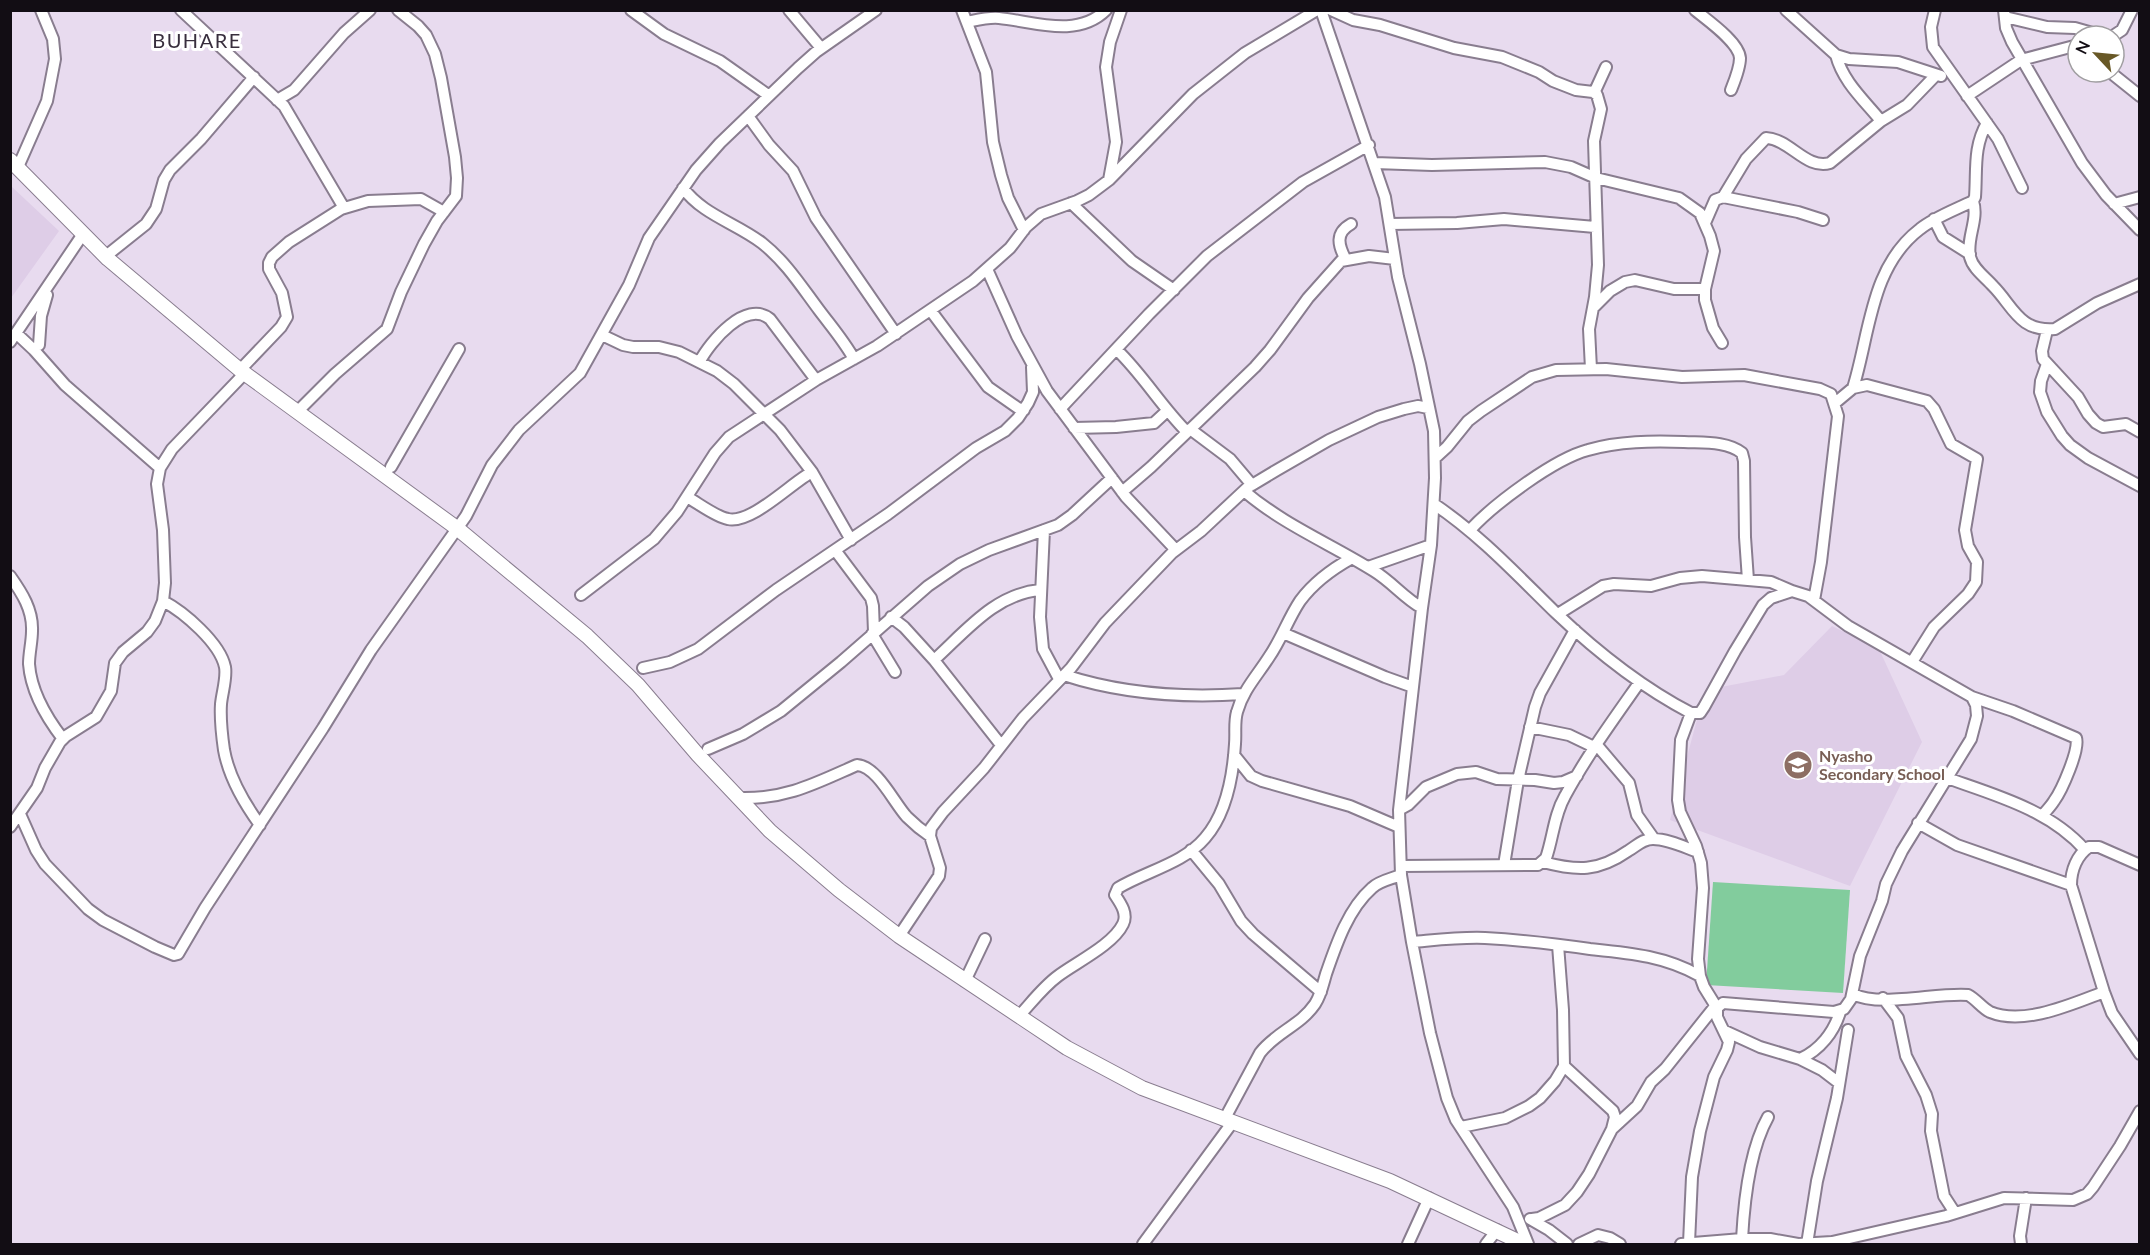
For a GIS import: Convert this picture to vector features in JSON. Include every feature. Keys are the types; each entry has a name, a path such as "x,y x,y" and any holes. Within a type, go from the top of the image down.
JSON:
{"main road":[{"path":"14,164 106,256 242,372 458,529 586,636 631,678 698,755 770,831 839,890 898,936 1067,1048 1142,1088 1228,1122 1390,1180 1429,1198 1492,1240 1526,1245"}],"street":[{"path":"14,164 47,101 55,59 53,39 41,10"},
{"path":"181,10 277,100 293,120 344,208"},
{"path":"277,100 294,90 344,33 370,10"},
{"path":"297,412 334,374 387,329 421,251 456,196 457,178 435,54 426,35 398,10"},
{"path":"631,10 664,33 720,62 768,95"},
{"path":"789,10 821,48"},
{"path":"962,10 986,72 993,142 1001,175 1008,198 1024,230"},
{"path":"967,22 997,18 1054,27 1071,26 1092,19 1106,10"},
{"path":"1109,180 1116,142 1106,67 1110,42 1121,10"},
{"path":"581,595 654,539 687,497 715,453 729,437 816,380 896,334 974,281 1010,249 1024,230 1041,214 1089,195 1109,180 1193,94 1245,53 1319,10 1369,145 1385,197 1398,277 1434,431 1434,504 1431,545 1413,687 1399,827 1401,871 1412,942 1442,1084 1461,1127 1513,1207 1526,1245"},
{"path":"1331,10 1353,20 1380,25 1454,48 1502,57 1576,90 1596,93"},
{"path":"1695,10 1738,49 1739,67 1731,90"},
{"path":"1786,10 1836,55 1849,59 1898,62 1956,81"},
{"path":"1935,10 1931,27 1933,47 1998,140 2022,188"},
{"path":"2125,24 2132,10"},
{"path":"20,814 45,864 88,909 103,920 174,955 181,951 205,908 350,686 370,650 458,529 482,482 506,446 580,373 629,285 649,238 683,188 720,143 768,95 821,48 875,11"},
{"path":"2066,28 2047,27 2004,14 2006,28 2021,60 2082,164 2114,204 2139,230"},
{"path":"1967,96 2021,60 2066,48"},
{"path":"1836,55 1846,82 1881,121"},
{"path":"1592,369 1589,329 1597,281 1594,141 1601,109 1594,91 1605,67"},
{"path":"1722,197 1746,159 1766,138 1777,140 1808,159 1825,164 1830,163 1881,121 1908,105 1936,75"},
{"path":"106,256 146,224 156,209 164,180 170,170 201,139 254,77"},
{"path":"2124,84 2139,96"},
{"path":"748,116 769,145 793,171 816,218 896,334"},
{"path":"1987,123 1981,134 1976,153 1976,186 1973,201 1975,215 1970,254 1974,266 1995,288 2013,313 2034,326 2047,330 2055,329 2097,303 2139,284"},
{"path":"1060,410 1149,314 1207,256 1303,182 1369,145"},
{"path":"1375,163 1432,165 1545,162 1571,167 1596,177 1679,198 1700,213 1714,251 1705,289 1708,315 1722,343"},
{"path":"683,188 698,204 748,233 782,261 854,359"},
{"path":"1705,222 1715,200 1722,197 1798,212 1823,220"},
{"path":"2114,204 2139,197"},
{"path":"10,827 37,788 45,768 63,739 96,717 111,691 115,663 155,621 164,601 165,583 163,530 157,484 160,468 172,448 242,372 287,317 282,293 269,269 272,257 289,242 344,208 368,201 414,198 430,203 444,212"},
{"path":"1853,388 1870,317 1882,279 1903,245 1918,230 1934,219 1973,201"},
{"path":"1071,203 1132,261 1174,290"},
{"path":"1390,224 1457,223 1504,219 1595,227"},
{"path":"1934,219 1943,237 1970,254"},
{"path":"1346,260 1339,236 1343,228 1351,224"},
{"path":"83,234 14,338 34,350 65,385 160,468"},
{"path":"1122,492 1255,367 1333,269 1346,260 1369,256 1395,259"},
{"path":"987,269 1032,367 1060,410 1122,492 1176,550"},
{"path":"1592,310 1610,291 1625,282 1635,280 1674,288 1705,289"},
{"path":"39,345 41,316 49,283"},
{"path":"931,311 988,387 1024,410"},
{"path":"700,361 708,346 721,332 742,318 754,313 762,313 770,319 816,380"},
{"path":"2047,330 2042,351 2047,364 2078,397 2096,423 2103,427 2126,424 2139,432"},
{"path":"602,335 633,347 668,348 700,361 734,384 780,430 812,472 850,540"},
{"path":"391,467 459,349"},
{"path":"1117,350 1136,368 1167,411 1230,459 1248,488 1293,526 1368,567 1408,600 1422,608"},
{"path":"2047,364 2040,392 2047,412 2062,436 2088,458 2139,486"},
{"path":"643,668 670,662 698,650 776,590 850,540 976,448 1005,431 1024,410 1033,392 1032,367"},
{"path":"1435,458 1468,421 1533,377 1556,370 1606,369 1682,377 1744,375 1820,389 1831,394 1838,416 1821,562 1814,600"},
{"path":"1835,403 1853,388 1867,386 1927,401 1934,409 1951,444 1977,459 1965,530 1968,546 1977,562 1976,582 1968,594 1934,627 1912,662"},
{"path":"898,936 939,876 940,868 930,836 931,828 1111,616 1176,550 1201,531 1248,488 1329,440 1378,417 1418,406 1428,408"},
{"path":"1074,428 1154,423 1167,411"},
{"path":"1470,530 1485,513 1510,494 1571,455 1585,450 1644,442 1695,442 1729,446 1742,453 1744,462 1748,580"},
{"path":"687,497 728,519 737,519 759,509 812,472"},
{"path":"708,749 743,735 781,711 842,662 928,586 960,564 989,550 1058,525 1112,478"},
{"path":"1434,504 1470,530 1575,630 1639,683 1691,713 1700,712 1704,707 1763,605 1771,598 1792,591"},
{"path":"1044,530 1040,590 1043,649 1061,677 1109,688 1192,697 1244,694"},
{"path":"1368,567 1431,545"},
{"path":"835,550 871,598 904,627 934,660 991,729 1001,745"},
{"path":"1019,1016 1059,975 1091,955 1120,928 1125,916 1122,904 1115,895 1118,888 1191,850 1205,838 1227,795 1234,755 1236,714 1250,682 1271,655 1299,602 1313,585 1330,571 1352,558"},
{"path":"10,576 28,605 32,618 29,663 31,677 44,713 63,739"},
{"path":"1558,614 1603,586 1614,584 1651,586 1680,578 1702,576 1771,582 1808,596 1848,626 1972,697 1990,702 2076,738 2077,748 2063,786 2055,801 2042,816"},
{"path":"934,660 999,603 1024,591 1040,590"},
{"path":"871,598 873,633 895,672"},
{"path":"164,601 179,609 212,643 222,659 226,670 221,707 225,753 244,802 260,825"},
{"path":"1504,866 1518,780 1540,693 1575,630"},
{"path":"1283,633 1413,687"},
{"path":"1143,1245 1228,1122 1260,1053 1277,1035 1303,1017 1315,1004 1341,936 1360,902 1372,888 1401,871 1439,864 1504,866 1538,865 1543,862 1564,796 1595,746 1639,683"},
{"path":"1800,1059 1807,1056 1832,1032 1840,1012 1853,994 1860,956 1882,901 1886,884 1918,823 1966,751 1975,728 1976,705 1972,697"},
{"path":"1691,713 1681,740 1678,800 1680,812 1701,863 1703,888 1701,931 1698,943 1700,976 1704,987 1717,1006 1717,1017 1725,1031 1729,1045 1706,1100 1692,1177 1685,1244 1742,1239 1808,1244 1843,1240 1955,1213 2004,1198 2073,1200 2087,1194 2120,1146 2139,1111"},
{"path":"1530,727 1569,735 1595,746 1629,783 1637,815 1654,839"},
{"path":"1234,755 1251,776 1262,781 1350,806 1399,827"},
{"path":"741,798 766,798 802,790 857,765 863,765 878,779 906,816 930,836"},
{"path":"1400,810 1426,787 1457,774 1476,772 1497,779 1563,782 1578,776"},
{"path":"1947,778 2042,816 2064,829 2085,850"},
{"path":"1918,823 1957,845 2071,885"},
{"path":"1543,862 1566,867 1593,868 1614,860 1639,842 1654,839 1672,842 1698,852"},
{"path":"2139,865 2099,847 2090,847 2085,850 2074,868 2071,885 2112,1013 2139,1054"},
{"path":"1191,850 1219,884 1241,921 1321,992"},
{"path":"1412,942 1485,938 1558,945 1663,959 1684,966 1700,976"},
{"path":"965,981 985,939"},
{"path":"1461,1127 1505,1118 1529,1106 1540,1098 1555,1081 1564,1066 1558,945"},
{"path":"1853,994 1865,998 1920,999 1968,995 1990,1012 2017,1017 2058,1009 2104,993"},
{"path":"1883,998 1898,1017 1906,1056 1926,1095 1932,1114 1931,1131 1944,1196 1955,1213"},
{"path":"1612,1129 1637,1106 1651,1082 1717,1006 1723,1003 1840,1012"},
{"path":"1808,1244 1817,1181 1830,1132 1848,1030"},
{"path":"1725,1031 1760,1047 1800,1059 1822,1070 1839,1083"},
{"path":"1518,1219 1532,1219 1566,1205 1589,1174 1612,1129 1615,1117 1613,1111 1564,1066"},
{"path":"1742,1239 1756,1144 1768,1118"},
{"path":"1408,1245 1429,1198"},
{"path":"2021,1245 2020,1236 2026,1198"},
{"path":"1532,1219 1567,1245"},
{"path":"1579,1245 1598,1235 1610,1238 1620,1245"}],"shaded area":[{"path":"11,186 59,231 11,298"},
{"name":"Nyasho Secondary School","path":"1832,626 1879,649 1922,742 1850,886 1670,820 1705,690 1784,675"}],"green space":[{"path":"1713,882 1850,890 1843,993 1706,985"}],"place":[{"name":"Nyasho Secondary School","path":"1798,765"}],"district":[{"name":"BUHARE","path":"197,41"}]}
